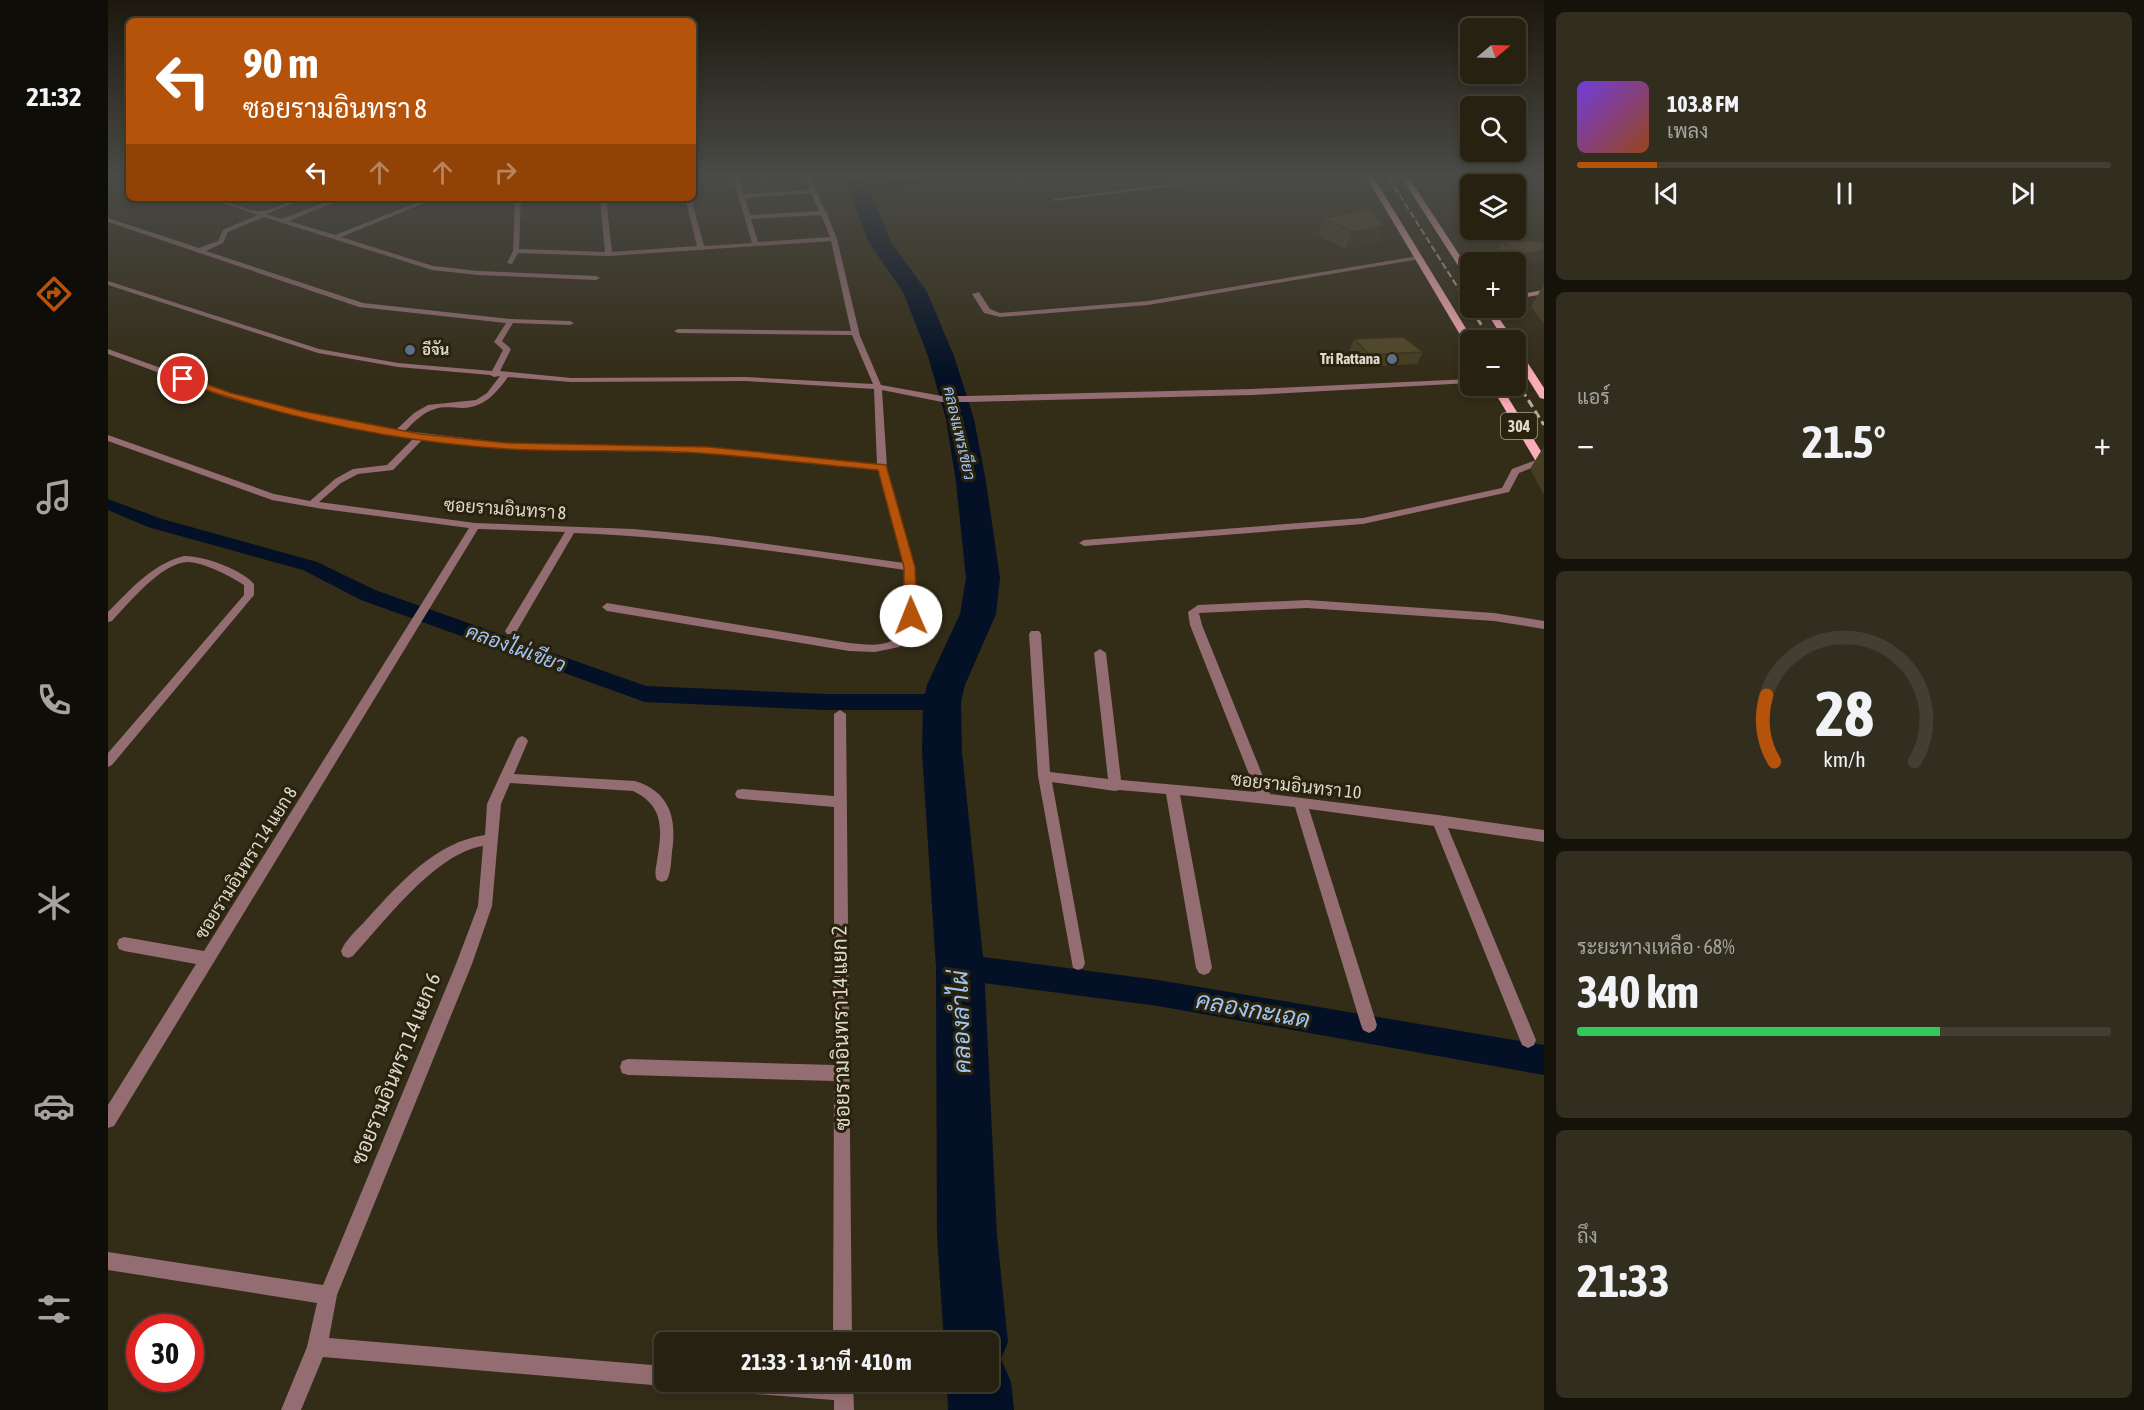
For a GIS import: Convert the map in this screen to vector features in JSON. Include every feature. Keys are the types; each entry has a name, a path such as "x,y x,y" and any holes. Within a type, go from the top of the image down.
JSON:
{"main road":[{"path":"1409,244 1462,330"},
{"path":"1448,244 1460,263"},
{"name":"304","path":"1526,365 1540,385 1544,396"},
{"name":"304","path":"1502,396 1543,463"}],"street":[{"path":"178,244 362,305 512,321 570,323"},
{"path":"199,251 217,244"},
{"path":"352,244 414,264 455,271 596,278"},
{"path":"510,263 516,251 516,244"},
{"path":"608,244 609,254"},
{"path":"516,251 609,254 744,244"},
{"path":"607,607 849,647 875,648 895,644 903,635 911,616 909,567 882,468 878,387 855,333 835,244"},
{"path":"975,294 990,313 1000,315 1148,303 1418,258"},
{"path":"108,283 318,351 398,365 505,376 571,380 746,379 878,387 942,399 1263,392 1460,382"},
{"path":"1526,295 1544,292"},
{"path":"494,375 507,353 507,349 498,342 512,321"},
{"path":"678,330 855,333"},
{"path":"108,351 228,395 301,414 420,437 507,446 709,450 882,468"},
{"path":"398,433 416,416 435,405 478,403 488,398 505,376"},
{"path":"312,504 339,481 356,471 390,468 420,437"},
{"name":"ซอยรามอินทรา 8","path":"108,438 272,497 312,504 475,526 633,532 738,542 909,567"},
{"path":"1084,543 1363,521 1506,490 1515,471 1543,463"},
{"name":"ซอยรามอินทรา 14 แยก 8","path":"108,1120 475,526"},
{"path":"511,631 571,530"},
{"path":"108,618 158,571 171,562 185,558 217,568 249,584 249,595 108,762"},
{"path":"1266,801 1196,625 1193,612 1198,609 1307,604 1494,618 1544,625"},
{"path":"1035,634 1044,776 1078,963"},
{"path":"1100,653 1115,786"},
{"name":"ซอยรามอินทรา 14 แยก 2","path":"840,714 843,1332"},
{"name":"ซอยรามอินทรา 14 แยก 6","path":"291,1410 317,1347 328,1295 464,964 485,906 489,840 494,804 522,741"},
{"name":"ซอยรามอินทรา 10","path":"1044,776 1115,786 1172,789 1438,820 1544,836"},
{"path":"504,778 635,786 647,790 656,798 665,815 669,833 662,876"},
{"path":"1172,789 1204,968"},
{"path":"742,794 839,802"},
{"path":"1301,804 1369,1024"},
{"path":"1438,820 1528,1040"},
{"path":"348,951 394,900 437,860 468,843 489,840"},
{"path":"124,944 208,959"},
{"path":"628,1067 842,1073"},
{"path":"108,1261 328,1295"},
{"path":"317,1347 654,1375"},
{"path":"824,1392 843,1394"}],"building":[{"path":"1506,244 1544,244 1544,250 1526,253 1514,252"},
{"path":"1403,337 1423,352 1370,355 1354,339"}],"waterway":[{"name":"คลองลำไผ่","path":"881,244 915,292 941,356 960,419 971,482 983,578 978,614 946,685 942,702 942,752 960,967 967,1236 975,1332"},
{"name":"คลองไผ่เขียว","path":"108,504 155,523 310,566 368,595 645,694 825,702 942,702"},
{"name":"คลองกะเฉด","path":"960,967 1158,993 1544,1060"},
{"name":"คลองลำไผ่","path":"980,1392 981,1410"}],"railway":[{"path":"1430,244 1460,291"},
{"path":"1477,318 1485,330"},
{"path":"1526,396 1544,425"}],"place":[{"name":"อีจัน","path":"410,350"},
{"name":"Tri Rattana","path":"1392,359"}],"route":[{"path":"183,379 228,395 301,414 420,437 507,446 709,450 882,468 909,567 911,616"}],"water label":[{"name":"คลองแพรเขียว","path":"960,433"}]}
